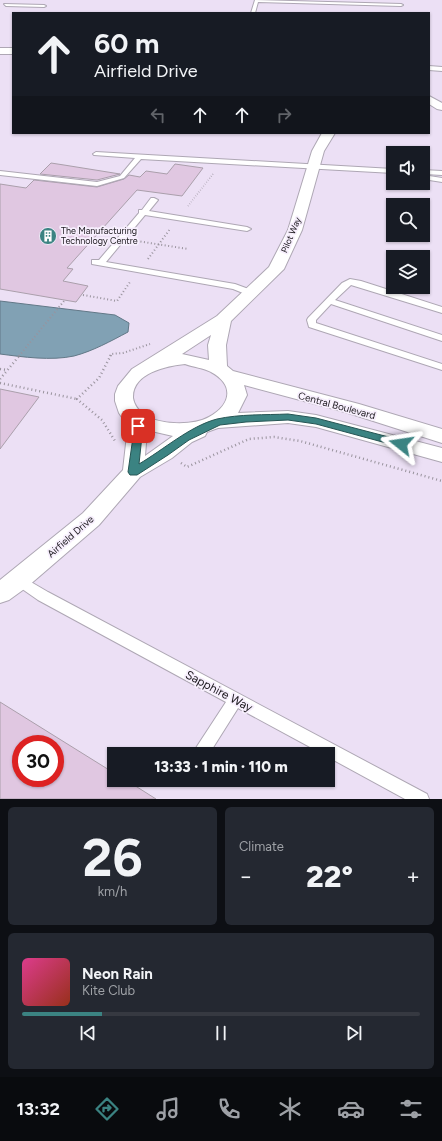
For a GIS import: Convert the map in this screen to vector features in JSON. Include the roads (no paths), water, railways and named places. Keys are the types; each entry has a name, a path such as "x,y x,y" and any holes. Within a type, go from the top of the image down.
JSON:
{"street":[{"path":"0,51 12,52"},
{"path":"430,100 441,107"},
{"path":"430,109 441,107"},
{"name":"Pilot Way","path":"152,365 223,320 276,269 295,230 315,166 318,151 328,134"},
{"path":"223,320 216,345 224,372"},
{"path":"128,410 137,420 152,427 170,431 191,430 214,424 234,408 238,396 237,386 224,372 202,362 185,359 152,365 140,371 130,379 125,389 124,400 128,410 138,426 133,472"},
{"name":"Central Boulevard","path":"224,372 352,408 442,436"},
{"name":"Central Boulevard","path":"214,424 246,419 288,417 316,421 442,455"},
{"name":"Airfield Drive","path":"0,593 19,580 91,519 133,472 165,453 185,437 214,424"}],"lane":[{"path":"0,8 16,0"},
{"path":"253,12 256,1 401,5"},
{"path":"6,5 44,6"},
{"path":"430,68 442,69"},
{"path":"96,154 386,171"},
{"path":"0,173 97,184 122,177 140,156"},
{"path":"430,172 442,173"},
{"path":"430,178 442,180"},
{"path":"154,200 142,212 121,239 98,263 236,287 251,293"},
{"path":"142,212 247,229"},
{"path":"442,310 358,283 350,282 345,285 311,320 312,325 442,367"},
{"path":"330,301 442,338"},
{"name":"Sapphire Way","path":"19,580 43,596 421,799"},
{"path":"205,747 236,699"}],"water":[{"path":"0,301 115,315 129,323 128,332 95,349 74,356 47,358 0,354"}],"place":[{"name":"The Manufacturing Technology Centre","path":"48,236"}]}
